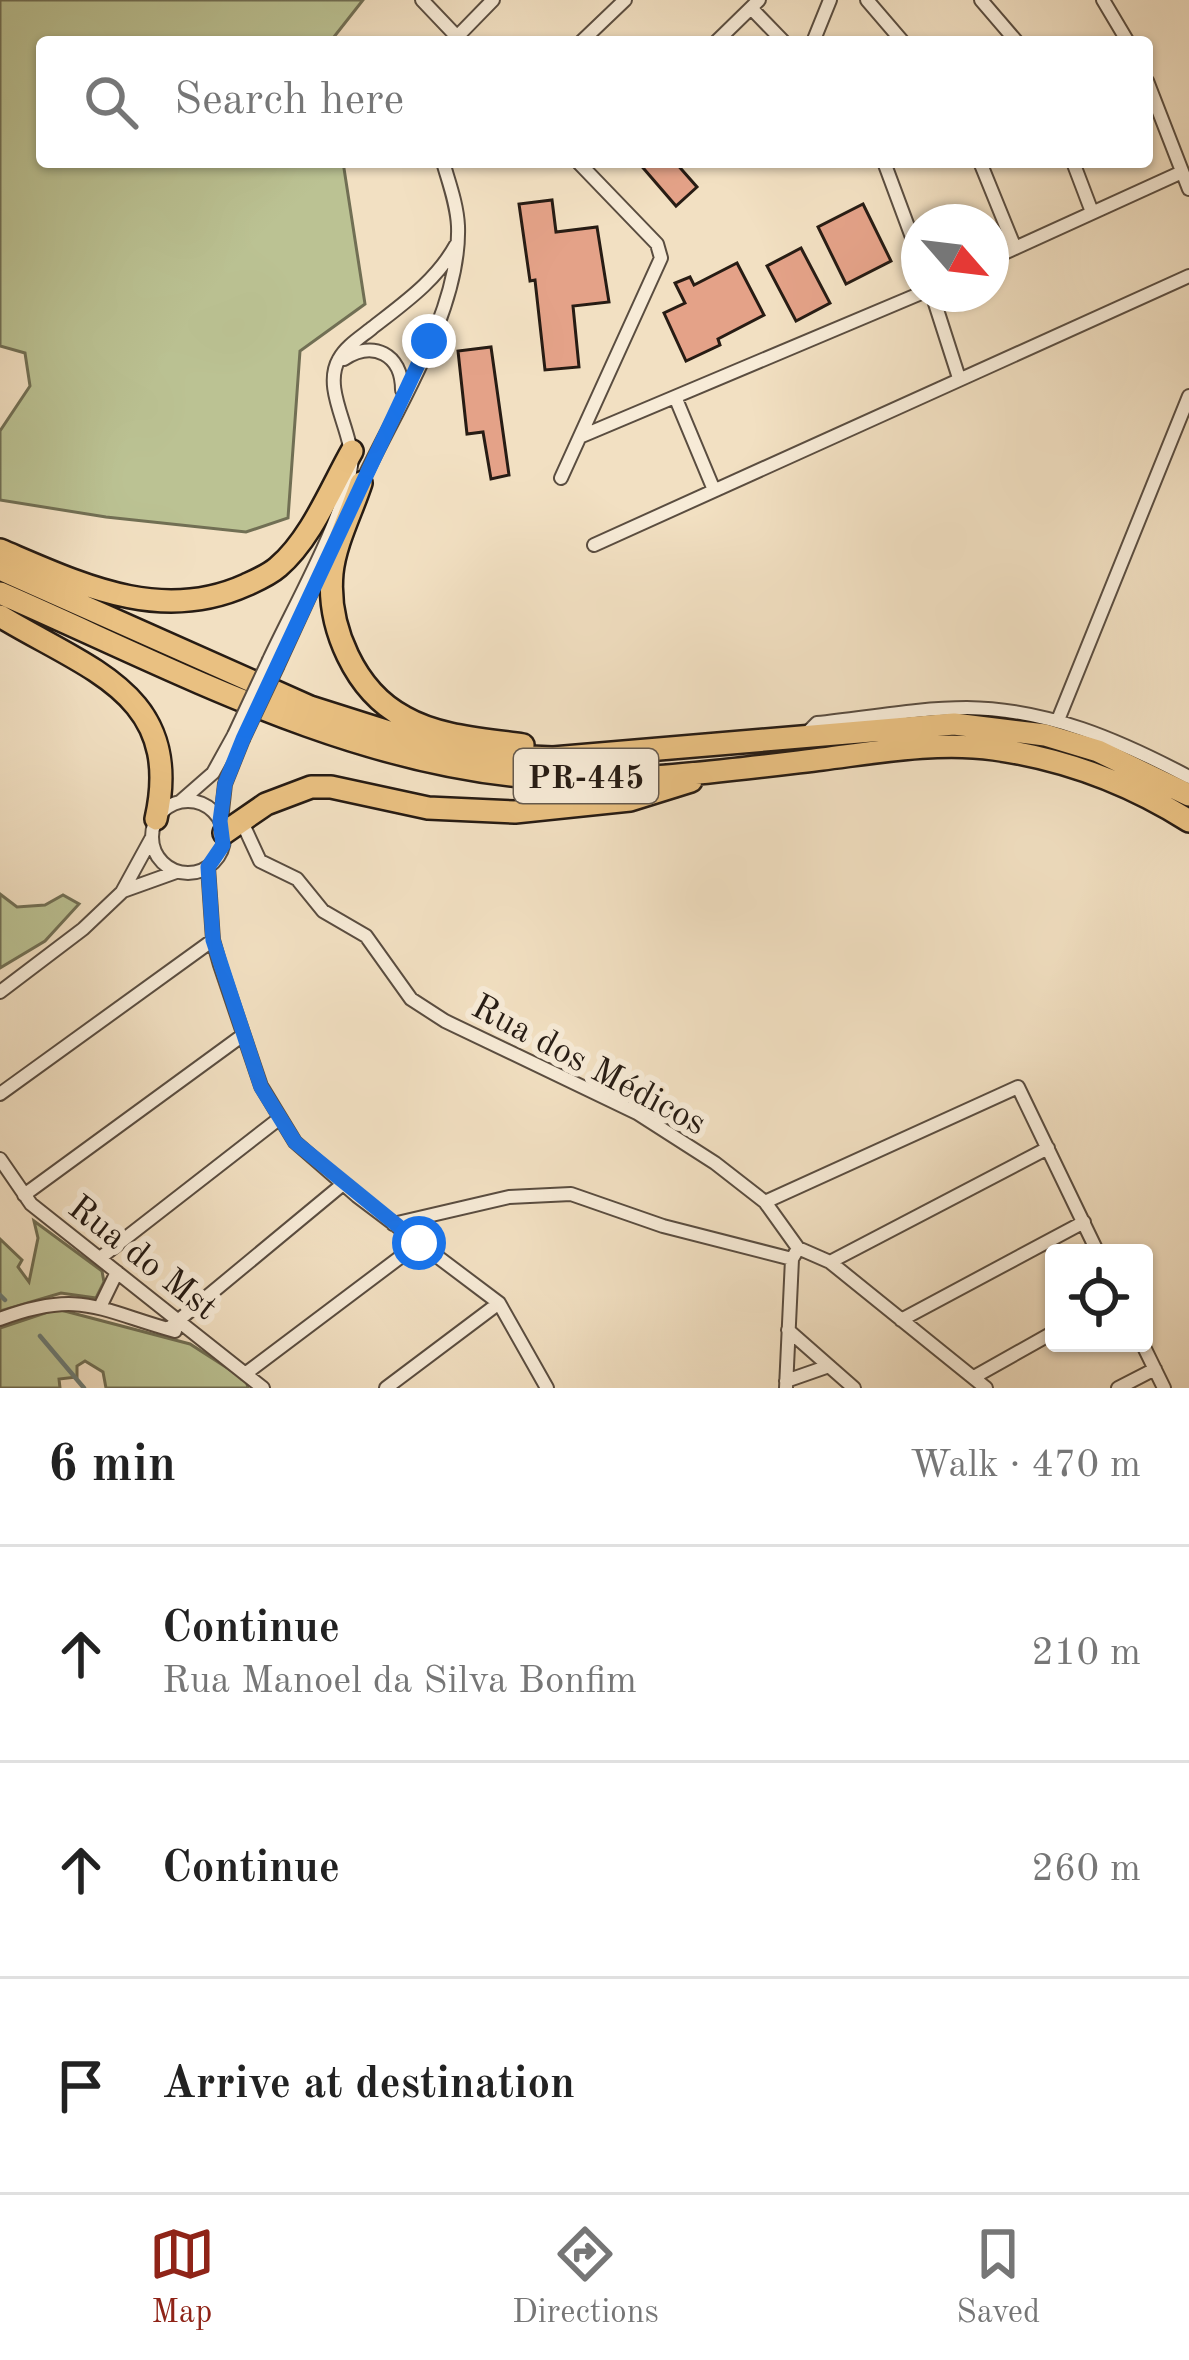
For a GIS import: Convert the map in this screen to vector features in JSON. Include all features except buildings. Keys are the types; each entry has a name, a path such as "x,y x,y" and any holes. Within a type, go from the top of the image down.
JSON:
{"highway":[{"path":"0,550 79,584 141,601 197,601 216,596 261,578 288,557 352,451"},
{"path":"361,483 332,575 335,613 353,668 400,716 439,731 594,756"},
{"name":"PR-445","path":"0,569 214,666 376,729 485,755 594,756 954,724 1045,735 1098,751 1189,795"},
{"name":"PR-445","path":"0,593 303,724 368,746 479,771 536,778 733,770 906,748 990,748 1065,762 1144,793 1189,821"},
{"path":"0,616 116,686 146,715 161,765 154,829"},
{"path":"229,825 311,787 428,808 515,812 630,800 733,770"}],"street":[{"path":"422,0 454,36"},
{"path":"461,36 493,0"},
{"path":"587,36 625,0"},
{"path":"815,36 830,0"},
{"path":"867,0 898,36"},
{"path":"981,0 1012,36"},
{"path":"1103,0 1124,36"},
{"path":"722,36 755,4 779,36"},
{"path":"1153,97 1189,189"},
{"path":"273,662 446,299 457,244 456,207 445,168"},
{"path":"561,478 662,258 657,244 587,168"},
{"path":"886,168 901,208"},
{"path":"982,168 1015,248"},
{"path":"1075,168 1092,212"},
{"path":"1009,251 1182,172"},
{"path":"122,892 176,872 208,867 220,854 229,825 225,784 239,737 346,489 352,451 335,366 347,349 423,288 457,244"},
{"path":"594,545 1189,276"},
{"path":"581,437 901,302"},
{"path":"938,312 959,378"},
{"path":"335,366 364,349 384,353 400,368 402,397"},
{"path":"1058,720 1189,396"},
{"path":"676,399 714,490"},
{"path":"803,737 817,724 966,708 1058,720 1108,737 1189,777"},
{"path":"0,992 83,929 122,892 166,807 181,801 213,773 239,737"},
{"path":"181,801 208,807 229,825"},
{"name":"Rua dos Médicos","path":"229,825 260,861 297,879 323,911 366,936 411,999 445,1021 638,1113 715,1163 765,1202 795,1254"},
{"path":"154,829 159,860 176,872"},
{"path":"208,867 213,940 243,1035 261,1087 295,1142 393,1224 499,1303 541,1386"},
{"path":"0,1094 213,940"},
{"path":"25,1195 243,1035"},
{"path":"765,1202 1018,1087 1094,1244"},
{"path":"100,1258 280,1118"},
{"path":"830,1262 1048,1148"},
{"name":"Rua do Mst","path":"0,1160 31,1204 117,1272 172,1324 200,1337 263,1388"},
{"path":"0,1318 51,1303 100,1307 172,1324 344,1184"},
{"path":"393,1224 508,1197 571,1194 663,1226 830,1262 986,1388"},
{"path":"901,1320 1084,1222"},
{"path":"245,1374 419,1243"},
{"path":"795,1254 786,1385 829,1366"},
{"path":"100,1307 117,1272"},
{"path":"386,1388 499,1303"},
{"path":"788,1330 854,1388"},
{"path":"974,1377 1045,1337"},
{"path":"1146,1352 1163,1388"},
{"path":"1118,1388 1155,1370"}],"green space":[{"path":"0,0 363,0 335,36 36,36 36,168 344,168 365,304 300,351 288,518 246,532 0,500 0,431 30,386 25,353 0,346"},
{"path":"0,894 17,907 45,905 63,895 79,904 45,941 0,968"},
{"path":"34,1221 102,1271 104,1282 96,1298 61,1293 0,1311 0,1239 22,1260 18,1267 29,1282 38,1238"},
{"path":"57,1309 190,1344 246,1380 248,1388 106,1388 103,1372 85,1361 77,1366 77,1377 59,1379 60,1388 0,1388 0,1328"}],"waterway":[{"path":"0,1295 5,1300"},
{"path":"40,1336 84,1388"}],"route":[{"path":"419,1243 295,1142 261,1087 213,940 208,867 223,845 220,821 225,784 243,739 429,341"}]}
